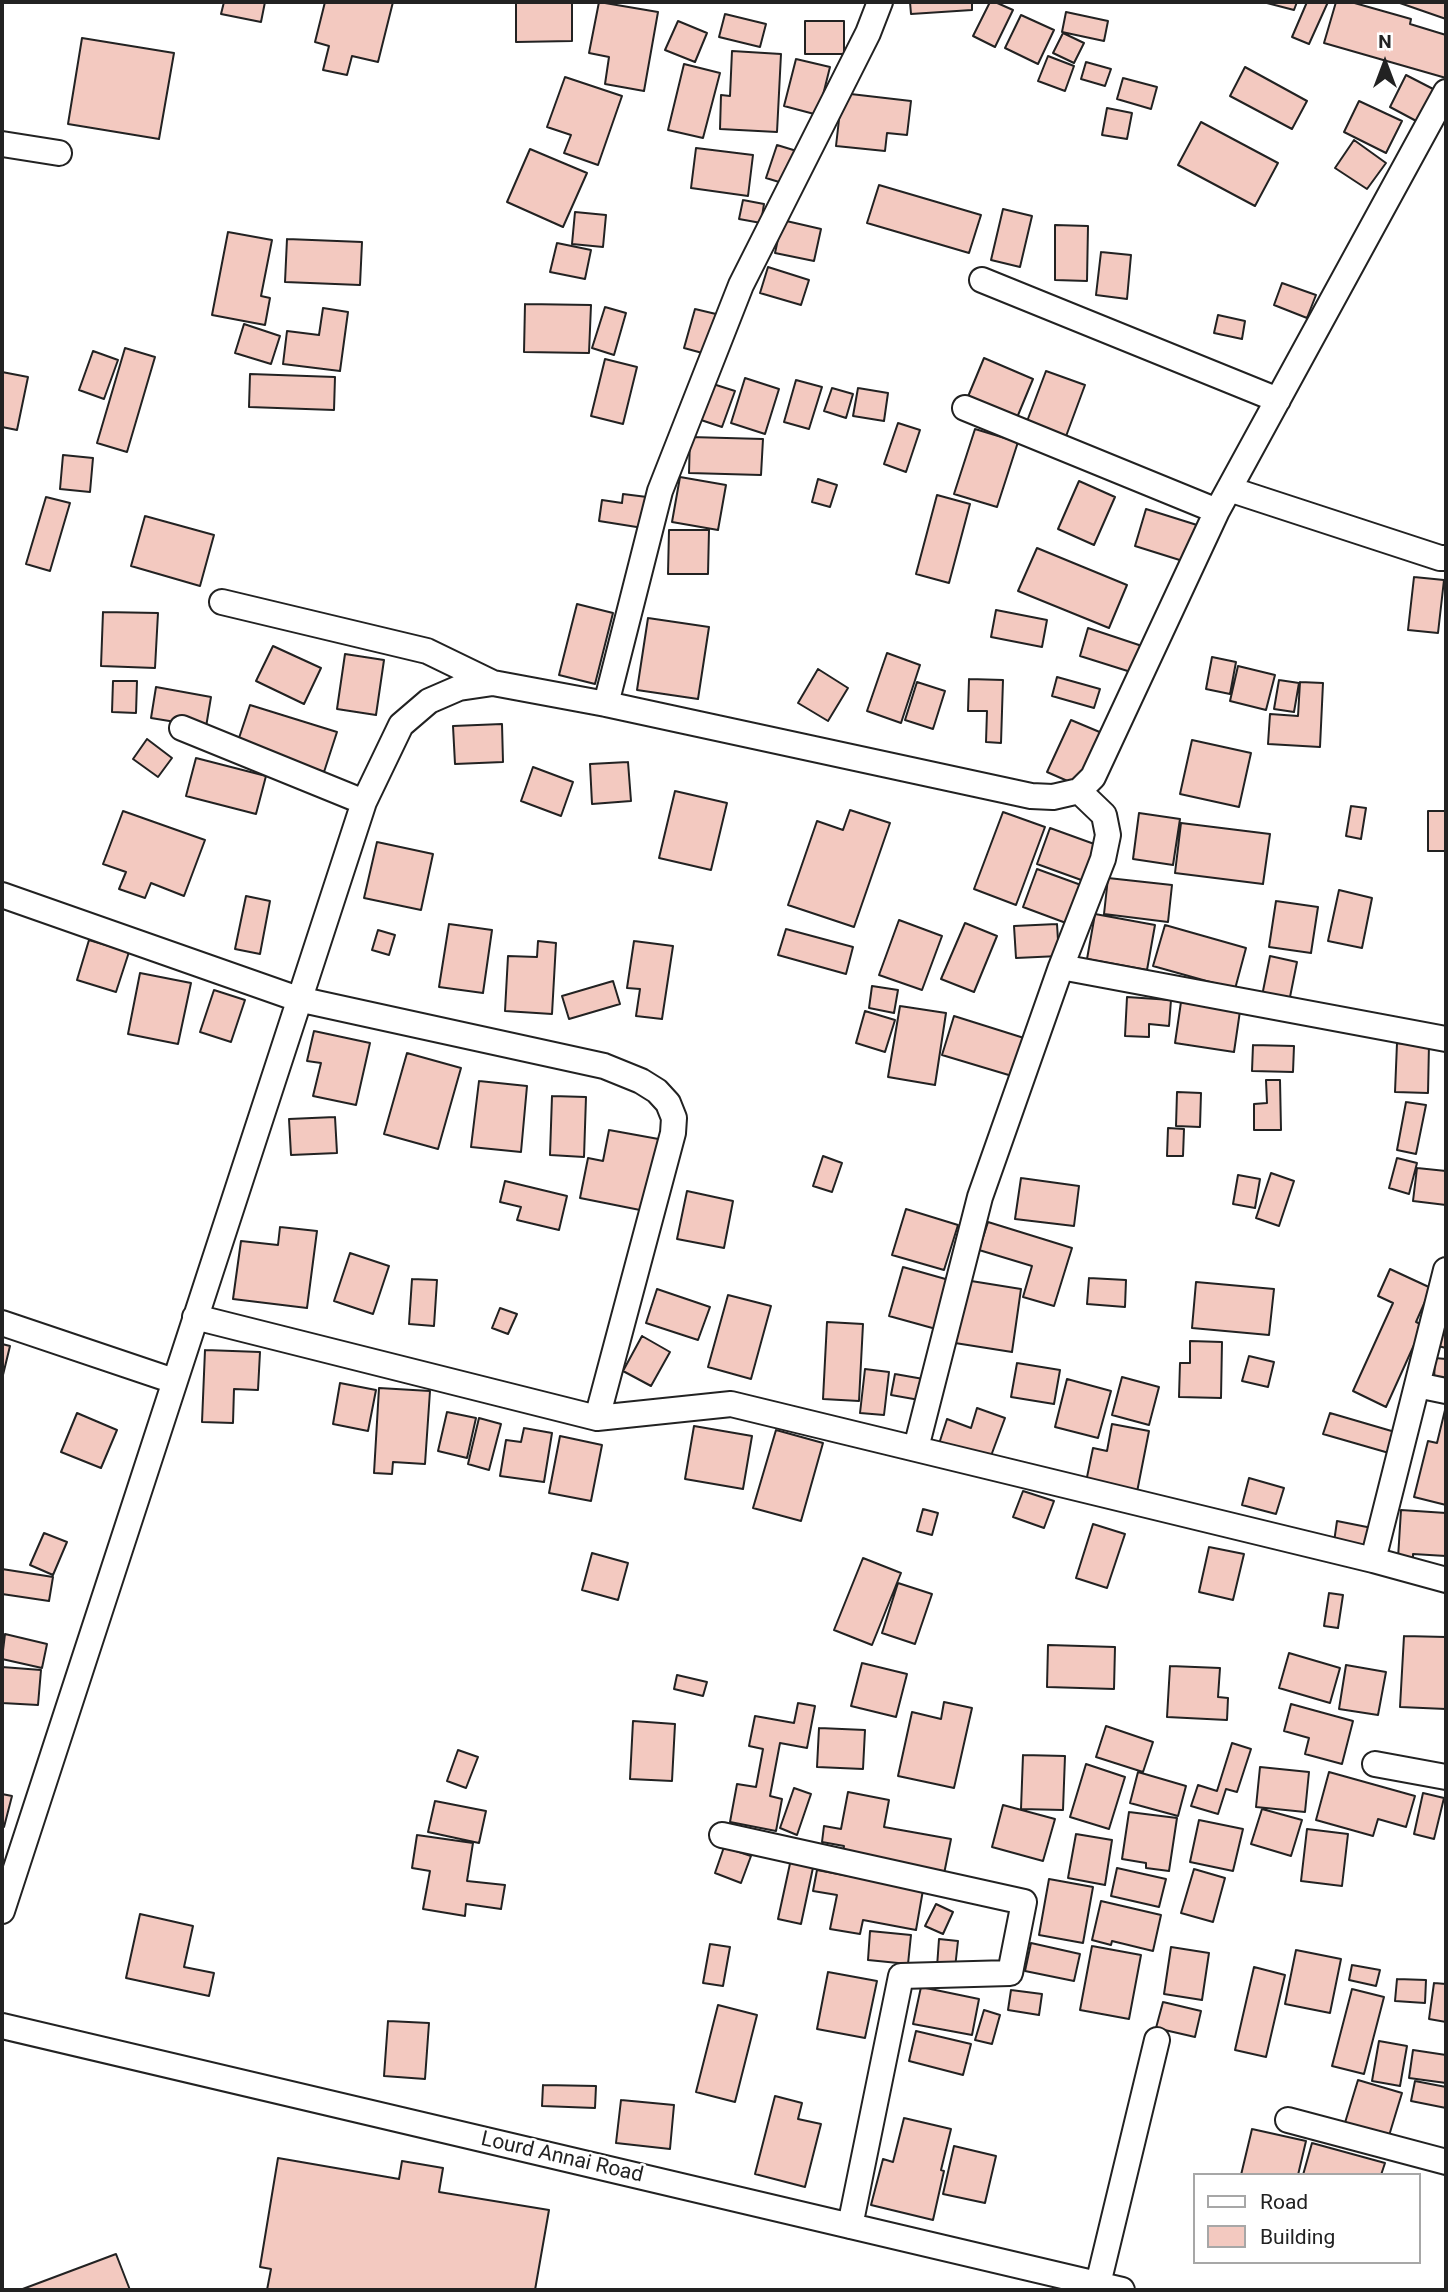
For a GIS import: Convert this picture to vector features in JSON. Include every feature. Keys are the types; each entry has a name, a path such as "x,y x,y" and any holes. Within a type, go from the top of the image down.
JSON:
{"street":[{"path":"606,704 660,491 741,285 868,33 880,2"},
{"path":"222,602 427,651 493,683 606,704 1031,796 1053,797 1079,791 1093,778 1223,500 1446,92"},
{"path":"2,144 59,153"},
{"path":"982,280 1278,400"},
{"path":"965,408 1223,500 1446,558"},
{"path":"2,1911 364,802 401,725 429,701 459,688 493,683"},
{"path":"181,728 364,802"},
{"path":"916,1448 980,1197 1061,967 1103,859 1108,835 1104,815 1079,791"},
{"path":"2,895 298,999 604,1066 641,1081 657,1091 668,1103 674,1118 673,1133 597,1418"},
{"path":"1061,967 1446,1039"},
{"path":"1373,1560 1446,1270"},
{"path":"195,1317 597,1418 731,1404 1446,1580"},
{"path":"2,1323 174,1381"},
{"path":"1417,1385 1446,1391"},
{"path":"1375,1764 1446,1777"},
{"path":"722,1835 1024,1902 1010,1973 901,1976 850,2226"},
{"name":"Lourd Annai Road","path":"2,2026 1122,2290"},
{"path":"1097,2284 1157,2040"},
{"path":"1289,2120 1446,2162"}],"building":[{"path":"224,2 265,2 261,22 221,14"},
{"path":"325,2 393,2 378,62 352,56 347,75 323,70 329,46 315,42"},
{"path":"516,2 572,2 572,41 516,42"},
{"path":"599,2 658,12 644,91 605,84 609,57 589,53"},
{"path":"910,2 972,2 972,10 911,14"},
{"path":"990,2 1013,10 995,47 973,36"},
{"path":"1263,2 1297,2 1294,10"},
{"path":"1307,2 1328,2 1309,44 1292,37"},
{"path":"1336,2 1351,2 1411,19 1410,24 1446,35 1446,78 1324,43"},
{"path":"1397,2 1446,2 1446,19"},
{"path":"1066,12 1108,21 1104,41 1062,32"},
{"path":"725,14 766,24 760,47 719,37"},
{"path":"1021,15 1054,30 1038,64 1005,48"},
{"path":"678,21 707,33 695,62 665,50"},
{"path":"805,21 844,21 844,54 805,54"},
{"path":"1063,33 1084,43 1074,63 1053,53"},
{"path":"82,38 174,53 159,139 68,124"},
{"path":"732,51 781,54 777,132 720,129 721,95 730,96"},
{"path":"1048,56 1074,66 1065,91 1038,81"},
{"path":"796,59 830,67 818,115 784,106"},
{"path":"1086,62 1111,69 1105,86 1081,79"},
{"path":"684,64 720,73 703,138 668,130"},
{"path":"1245,67 1307,101 1292,129 1230,96"},
{"path":"1406,75 1437,91 1420,123 1390,107"},
{"path":"565,77 622,96 598,165 564,153 571,135 547,127"},
{"path":"1123,78 1157,87 1151,109 1117,99"},
{"path":"842,93 911,101 907,135 887,133 885,151 836,146"},
{"path":"1359,101 1402,121 1386,153 1344,132"},
{"path":"1107,108 1132,113 1127,139 1102,135"},
{"path":"1201,122 1278,163 1255,206 1178,165"},
{"path":"1354,140 1386,163 1367,189 1335,168"},
{"path":"777,145 800,152 789,185 766,178"},
{"path":"696,148 753,155 748,196 691,188"},
{"path":"530,149 587,173 563,227 507,202"},
{"path":"879,185 981,215 969,253 867,223"},
{"path":"743,200 764,204 761,223 739,219"},
{"path":"1003,209 1032,216 1020,267 991,260"},
{"path":"575,212 606,215 603,247 572,244"},
{"path":"782,220 821,229 814,261 775,253"},
{"path":"1055,225 1088,226 1087,281 1055,280"},
{"path":"228,232 272,240 261,296 270,298 265,325 212,315"},
{"path":"287,239 362,242 360,285 285,282"},
{"path":"557,243 591,250 585,279 550,272"},
{"path":"1101,252 1131,255 1127,299 1096,295"},
{"path":"768,267 809,280 801,305 760,293"},
{"path":"1282,283 1316,295 1307,318 1274,305"},
{"path":"525,304 591,305 589,353 524,352"},
{"path":"605,307 626,313 614,355 592,348"},
{"path":"323,308 348,312 340,371 283,364 287,331 319,335"},
{"path":"695,309 716,314 706,354 684,348"},
{"path":"1218,315 1245,321 1242,339 1214,333"},
{"path":"244,324 280,336 271,364 235,353"},
{"path":"125,348 155,357 127,452 97,443"},
{"path":"93,351 118,360 104,399 79,390"},
{"path":"984,358 1033,379 1016,420 967,399"},
{"path":"605,359 637,367 623,424 591,416"},
{"path":"1046,371 1085,385 1065,439 1026,424"},
{"path":"2,372 28,377 17,430 2,427"},
{"path":"250,374 335,377 334,410 249,407"},
{"path":"745,378 779,389 765,434 731,423"},
{"path":"796,380 822,387 809,429 784,422"},
{"path":"713,384 735,391 722,427 701,420"},
{"path":"832,388 853,394 846,418 824,411"},
{"path":"858,388 888,393 884,421 853,416"},
{"path":"898,423 920,430 906,472 884,464"},
{"path":"975,429 1018,442 997,507 954,494"},
{"path":"690,437 763,439 761,475 689,473"},
{"path":"63,455 93,458 90,492 60,489"},
{"path":"680,477 726,485 718,530 672,522"},
{"path":"818,479 837,485 830,507 812,502"},
{"path":"1079,481 1115,497 1094,545 1058,529"},
{"path":"623,494 647,497 643,528 599,521 602,500 622,503"},
{"path":"937,495 970,504 949,583 916,574"},
{"path":"46,497 70,503 50,571 26,564"},
{"path":"1146,509 1197,525 1186,562 1135,546"},
{"path":"145,516 214,535 200,586 131,566"},
{"path":"669,530 709,530 708,574 668,574"},
{"path":"1037,548 1127,585 1109,628 1018,591"},
{"path":"1414,577 1444,580 1438,633 1408,630"},
{"path":"577,604 613,613 595,684 559,675"},
{"path":"996,610 1047,620 1042,647 991,637"},
{"path":"103,612 158,613 155,668 101,666"},
{"path":"648,618 709,627 698,699 637,690"},
{"path":"1088,628 1142,646 1134,673 1080,656"},
{"path":"273,646 321,668 304,704 256,681"},
{"path":"887,653 920,665 901,723 867,711"},
{"path":"345,654 384,660 376,715 337,709"},
{"path":"1212,657 1236,662 1230,694 1206,689"},
{"path":"1238,666 1275,675 1266,710 1230,701"},
{"path":"818,669 848,688 828,721 798,703"},
{"path":"1057,677 1100,689 1094,708 1052,696"},
{"path":"969,679 1003,680 1001,743 986,742 987,711 968,711"},
{"path":"1279,680 1299,683 1294,712 1274,709"},
{"path":"113,681 137,681 136,713 112,712"},
{"path":"917,682 945,691 933,729 905,720"},
{"path":"1300,682 1323,683 1320,747 1268,744 1270,714 1298,716"},
{"path":"156,687 211,697 206,727 151,718"},
{"path":"250,705 337,732 324,772 237,744"},
{"path":"1071,720 1102,733 1079,786 1047,772"},
{"path":"502,724 503,762 455,764 453,726"},
{"path":"147,739 172,758 158,777 133,759"},
{"path":"1192,740 1251,753 1239,807 1180,794"},
{"path":"196,758 266,776 256,814 186,796"},
{"path":"628,762 631,801 592,804 590,764"},
{"path":"533,767 573,782 561,816 521,801"},
{"path":"675,791 727,803 711,870 659,858"},
{"path":"1351,806 1366,808 1361,839 1346,836"},
{"path":"850,810 890,823 854,927 788,905 817,821 843,830"},
{"path":"123,811 205,840 184,896 151,883 145,898 119,889 126,872 103,864"},
{"path":"1428,811 1446,811 1446,851 1428,851"},
{"path":"1003,812 1045,827 1016,905 974,889"},
{"path":"1139,813 1180,819 1173,865 1133,859"},
{"path":"1181,823 1270,834 1263,884 1175,873"},
{"path":"1050,828 1097,845 1084,881 1037,864"},
{"path":"377,842 433,854 421,910 364,898"},
{"path":"1037,869 1081,885 1066,923 1023,907"},
{"path":"1108,878 1172,885 1168,922 1104,914"},
{"path":"1339,890 1372,898 1362,948 1328,941"},
{"path":"246,896 270,901 260,954 235,949"},
{"path":"1276,901 1318,907 1311,953 1269,947"},
{"path":"1095,914 1155,925 1147,970 1087,959"},
{"path":"899,920 942,936 922,990 879,975"},
{"path":"965,923 997,936 974,992 941,979"},
{"path":"449,924 492,930 483,993 439,987"},
{"path":"1057,924 1059,956 1016,958 1014,926"},
{"path":"1165,925 1246,948 1235,989 1153,966"},
{"path":"786,929 853,947 846,974 778,955"},
{"path":"378,930 395,935 389,955 372,950"},
{"path":"89,940 129,952 116,992 77,980"},
{"path":"538,941 556,943 552,1014 505,1011 508,956 537,957"},
{"path":"634,941 673,946 662,1019 636,1016 640,989 627,988"},
{"path":"1270,956 1297,962 1288,1007 1261,1001"},
{"path":"140,973 191,983 178,1044 128,1034"},
{"path":"613,981 620,1004 569,1019 562,996"},
{"path":"872,986 898,990 894,1013 869,1008"},
{"path":"214,990 245,1000 231,1042 200,1032"},
{"path":"1127,997 1171,1000 1169,1026 1149,1024 1149,1037 1125,1036"},
{"path":"1181,1002 1240,1011 1234,1052 1175,1043"},
{"path":"900,1006 946,1013 935,1085 888,1077"},
{"path":"865,1011 895,1020 885,1052 856,1043"},
{"path":"954,1016 1024,1038 1012,1076 942,1055"},
{"path":"314,1031 370,1043 356,1105 313,1096 321,1063 307,1061"},
{"path":"1397,1043 1429,1044 1428,1093 1395,1092"},
{"path":"1253,1045 1294,1046 1293,1072 1252,1071"},
{"path":"407,1053 461,1068 438,1149 384,1134"},
{"path":"1266,1080 1280,1080 1281,1130 1254,1130 1254,1104 1267,1103"},
{"path":"479,1081 527,1086 521,1152 471,1147"},
{"path":"1177,1092 1201,1093 1200,1127 1176,1126"},
{"path":"552,1096 586,1097 584,1157 550,1155"},
{"path":"1406,1102 1426,1105 1416,1154 1397,1150"},
{"path":"335,1117 337,1153 291,1155 289,1119"},
{"path":"1168,1128 1184,1129 1183,1156 1167,1156"},
{"path":"609,1130 664,1140 650,1212 580,1198 588,1158 603,1161"},
{"path":"823,1156 842,1163 832,1192 813,1186"},
{"path":"1397,1158 1417,1163 1409,1194 1389,1188"},
{"path":"1417,1168 1446,1171 1446,1205 1413,1201"},
{"path":"1271,1173 1294,1181 1279,1226 1256,1218"},
{"path":"1238,1175 1260,1179 1255,1208 1233,1204"},
{"path":"1021,1178 1079,1186 1074,1226 1015,1219"},
{"path":"505,1181 567,1196 559,1230 517,1220 521,1207 500,1202"},
{"path":"687,1191 733,1201 724,1248 677,1239"},
{"path":"906,1209 958,1225 944,1270 892,1255"},
{"path":"988,1222 1072,1248 1054,1306 1023,1297 1032,1266 979,1250"},
{"path":"280,1227 317,1231 307,1308 233,1299 241,1241 278,1245"},
{"path":"350,1253 389,1266 373,1314 334,1301"},
{"path":"903,1267 949,1280 936,1329 889,1316"},
{"path":"1390,1269 1431,1288 1416,1322 1423,1325 1386,1407 1353,1391 1393,1303 1378,1296"},
{"path":"1089,1278 1126,1280 1125,1307 1087,1304"},
{"path":"412,1279 437,1280 434,1326 409,1324"},
{"path":"965,1280 1021,1289 1012,1352 955,1343"},
{"path":"1196,1282 1274,1289 1269,1335 1192,1328"},
{"path":"657,1289 710,1307 698,1340 646,1323"},
{"path":"728,1295 771,1306 751,1379 708,1367"},
{"path":"500,1308 517,1314 508,1334 492,1328"},
{"path":"1446,1320 1446,1348 1438,1346"},
{"path":"827,1322 863,1324 859,1401 823,1399"},
{"path":"642,1336 670,1352 651,1386 623,1371"},
{"path":"1190,1341 1222,1342 1221,1398 1179,1397 1180,1363 1190,1363"},
{"path":"2,1344 10,1346 2,1379"},
{"path":"205,1350 260,1352 258,1390 234,1389 233,1423 202,1422"},
{"path":"1249,1356 1274,1362 1268,1387 1242,1381"},
{"path":"1435,1358 1446,1359 1446,1382 1434,1381"},
{"path":"1017,1363 1060,1370 1054,1404 1011,1397"},
{"path":"865,1369 889,1372 884,1415 860,1413"},
{"path":"895,1374 929,1380 925,1401 891,1395"},
{"path":"1122,1377 1159,1387 1149,1425 1112,1415"},
{"path":"1067,1379 1111,1391 1098,1438 1055,1427"},
{"path":"340,1383 376,1390 368,1431 333,1424"},
{"path":"379,1388 430,1391 425,1464 393,1462 392,1474 374,1473"},
{"path":"977,1408 1005,1418 988,1464 938,1447 947,1419 971,1428"},
{"path":"1445,1410 1446,1505 1414,1497 1428,1441 1437,1443"},
{"path":"447,1412 476,1418 467,1458 438,1451"},
{"path":"77,1413 117,1430 101,1468 61,1452"},
{"path":"1330,1413 1395,1432 1389,1453 1323,1434"},
{"path":"479,1418 501,1424 489,1470 468,1464"},
{"path":"1112,1424 1149,1431 1137,1492 1086,1482 1093,1448 1107,1451"},
{"path":"694,1426 752,1436 743,1489 685,1479"},
{"path":"524,1428 552,1433 544,1482 500,1476 506,1440 521,1442"},
{"path":"776,1430 823,1443 801,1521 753,1508"},
{"path":"560,1436 602,1445 591,1501 549,1493"},
{"path":"1249,1478 1284,1488 1276,1514 1242,1505"},
{"path":"1023,1491 1054,1501 1044,1528 1013,1517"},
{"path":"923,1509 938,1513 932,1535 917,1531"},
{"path":"1401,1510 1446,1513 1446,1556 1413,1554 1413,1559 1398,1558"},
{"path":"1337,1521 1372,1528 1369,1549 1334,1542"},
{"path":"1093,1524 1125,1534 1107,1588 1076,1578"},
{"path":"44,1533 67,1542 53,1575 30,1565"},
{"path":"1209,1547 1244,1554 1233,1600 1199,1592"},
{"path":"592,1553 628,1563 618,1600 582,1590"},
{"path":"863,1558 901,1573 872,1645 834,1630"},
{"path":"2,1569 53,1577 49,1601 2,1594"},
{"path":"898,1583 932,1594 915,1644 882,1633"},
{"path":"1329,1593 1343,1595 1338,1628 1324,1626"},
{"path":"5,1634 47,1644 42,1668 2,1659"},
{"path":"1404,1636 1446,1637 1446,1709 1400,1707"},
{"path":"1048,1645 1115,1647 1114,1689 1047,1687"},
{"path":"1289,1653 1340,1668 1330,1703 1279,1688"},
{"path":"862,1663 907,1674 896,1717 851,1706"},
{"path":"1346,1665 1386,1672 1378,1715 1339,1709"},
{"path":"1170,1666 1220,1668 1218,1697 1228,1698 1227,1720 1167,1717"},
{"path":"2,1667 41,1670 38,1705 2,1703"},
{"path":"677,1675 707,1682 703,1696 674,1689"},
{"path":"944,1702 972,1708 954,1788 898,1776 912,1712 941,1719"},
{"path":"798,1703 815,1706 807,1748 780,1743 770,1796 782,1799 776,1831 730,1822 737,1784 756,1787 763,1749 749,1746 755,1716 794,1723"},
{"path":"1291,1704 1353,1721 1342,1764 1305,1754 1309,1738 1284,1731"},
{"path":"633,1721 675,1724 672,1781 630,1779"},
{"path":"1106,1726 1153,1742 1143,1772 1096,1757"},
{"path":"819,1728 865,1730 863,1769 817,1767"},
{"path":"1232,1743 1251,1749 1237,1792 1226,1789 1218,1814 1191,1806 1198,1785 1217,1791"},
{"path":"458,1750 478,1757 466,1788 447,1781"},
{"path":"1023,1755 1065,1756 1063,1810 1021,1809"},
{"path":"1086,1764 1125,1777 1109,1829 1070,1817"},
{"path":"1260,1767 1309,1772 1305,1812 1256,1807"},
{"path":"1138,1772 1186,1786 1178,1816 1130,1803"},
{"path":"1329,1772 1415,1796 1406,1827 1378,1819 1373,1836 1316,1820"},
{"path":"794,1788 811,1794 797,1835 780,1828"},
{"path":"848,1792 889,1800 884,1827 951,1839 944,1874 842,1856 844,1846 822,1842 824,1826 841,1829"},
{"path":"1423,1793 1444,1798 1434,1839 1414,1834"},
{"path":"2,1794 12,1796 4,1827 2,1827"},
{"path":"435,1801 486,1811 479,1843 428,1832"},
{"path":"1003,1805 1055,1819 1043,1861 992,1847"},
{"path":"1262,1809 1302,1820 1291,1856 1251,1844"},
{"path":"1129,1812 1177,1818 1169,1871 1146,1868 1146,1863 1122,1859"},
{"path":"1199,1820 1243,1829 1233,1871 1190,1862"},
{"path":"1307,1829 1348,1834 1342,1886 1301,1881"},
{"path":"1076,1834 1112,1840 1105,1885 1068,1878"},
{"path":"417,1835 473,1843 467,1881 505,1885 501,1909 466,1904 465,1916 423,1909 430,1871 412,1868"},
{"path":"724,1847 751,1856 741,1883 715,1873"},
{"path":"791,1859 814,1863 801,1924 778,1919"},
{"path":"1117,1868 1166,1879 1159,1907 1111,1896"},
{"path":"1194,1869 1225,1878 1213,1922 1181,1913"},
{"path":"817,1870 923,1890 916,1930 863,1920 860,1934 830,1929 837,1895 813,1891"},
{"path":"1049,1879 1093,1887 1083,1943 1039,1935"},
{"path":"1101,1901 1161,1915 1153,1951 1112,1941 1111,1945 1092,1940"},
{"path":"936,1904 953,1912 943,1934 925,1926"},
{"path":"140,1914 193,1926 184,1967 214,1973 209,1996 126,1978"},
{"path":"870,1931 911,1935 908,1964 868,1960"},
{"path":"939,1939 958,1941 955,1968 937,1967"},
{"path":"1031,1943 1080,1954 1074,1981 1025,1971"},
{"path":"710,1944 730,1947 723,1986 703,1983"},
{"path":"1092,1946 1141,1955 1129,2019 1080,2010"},
{"path":"1171,1947 1209,1953 1202,2000 1164,1994"},
{"path":"1296,1950 1341,1959 1330,2013 1285,2004"},
{"path":"1352,1965 1380,1970 1376,1986 1349,1980"},
{"path":"1254,1967 1285,1975 1266,2057 1235,2050"},
{"path":"828,1972 877,1981 865,2038 817,2029"},
{"path":"1397,1979 1426,1980 1425,2003 1395,2001"},
{"path":"1434,1983 1446,1984 1446,2022 1429,2019"},
{"path":"921,1987 979,1999 972,2035 913,2024"},
{"path":"1352,1989 1384,1997 1364,2074 1332,2066"},
{"path":"1011,1990 1042,1994 1039,2015 1008,2010"},
{"path":"1163,2002 1201,2011 1195,2037 1156,2028"},
{"path":"718,2005 757,2015 735,2102 696,2092"},
{"path":"984,2010 1000,2015 992,2044 975,2040"},
{"path":"388,2021 429,2023 425,2079 384,2076"},
{"path":"916,2031 971,2044 963,2075 909,2061"},
{"path":"1379,2041 1407,2046 1400,2086 1372,2081"},
{"path":"1413,2050 1446,2055 1446,2083 1409,2078"},
{"path":"1358,2080 1402,2093 1388,2139 1344,2126"},
{"path":"1415,2081 1446,2087 1446,2108 1411,2101"},
{"path":"543,2085 596,2086 595,2108 542,2106"},
{"path":"775,2096 802,2103 798,2119 821,2124 805,2187 755,2174"},
{"path":"621,2100 674,2105 670,2149 616,2143"},
{"path":"904,2118 951,2129 933,2220 871,2205 883,2159 893,2162"},
{"path":"1252,2129 1306,2141 1298,2173 1241,2173"},
{"path":"1312,2143 1385,2163 1382,2173 1304,2173"},
{"path":"954,2146 996,2156 985,2203 943,2194"},
{"path":"278,2158 399,2179 402,2161 443,2168 439,2192 549,2210 535,2290 267,2290 271,2269 260,2267"},
{"path":"116,2254 130,2290 20,2290"}]}
